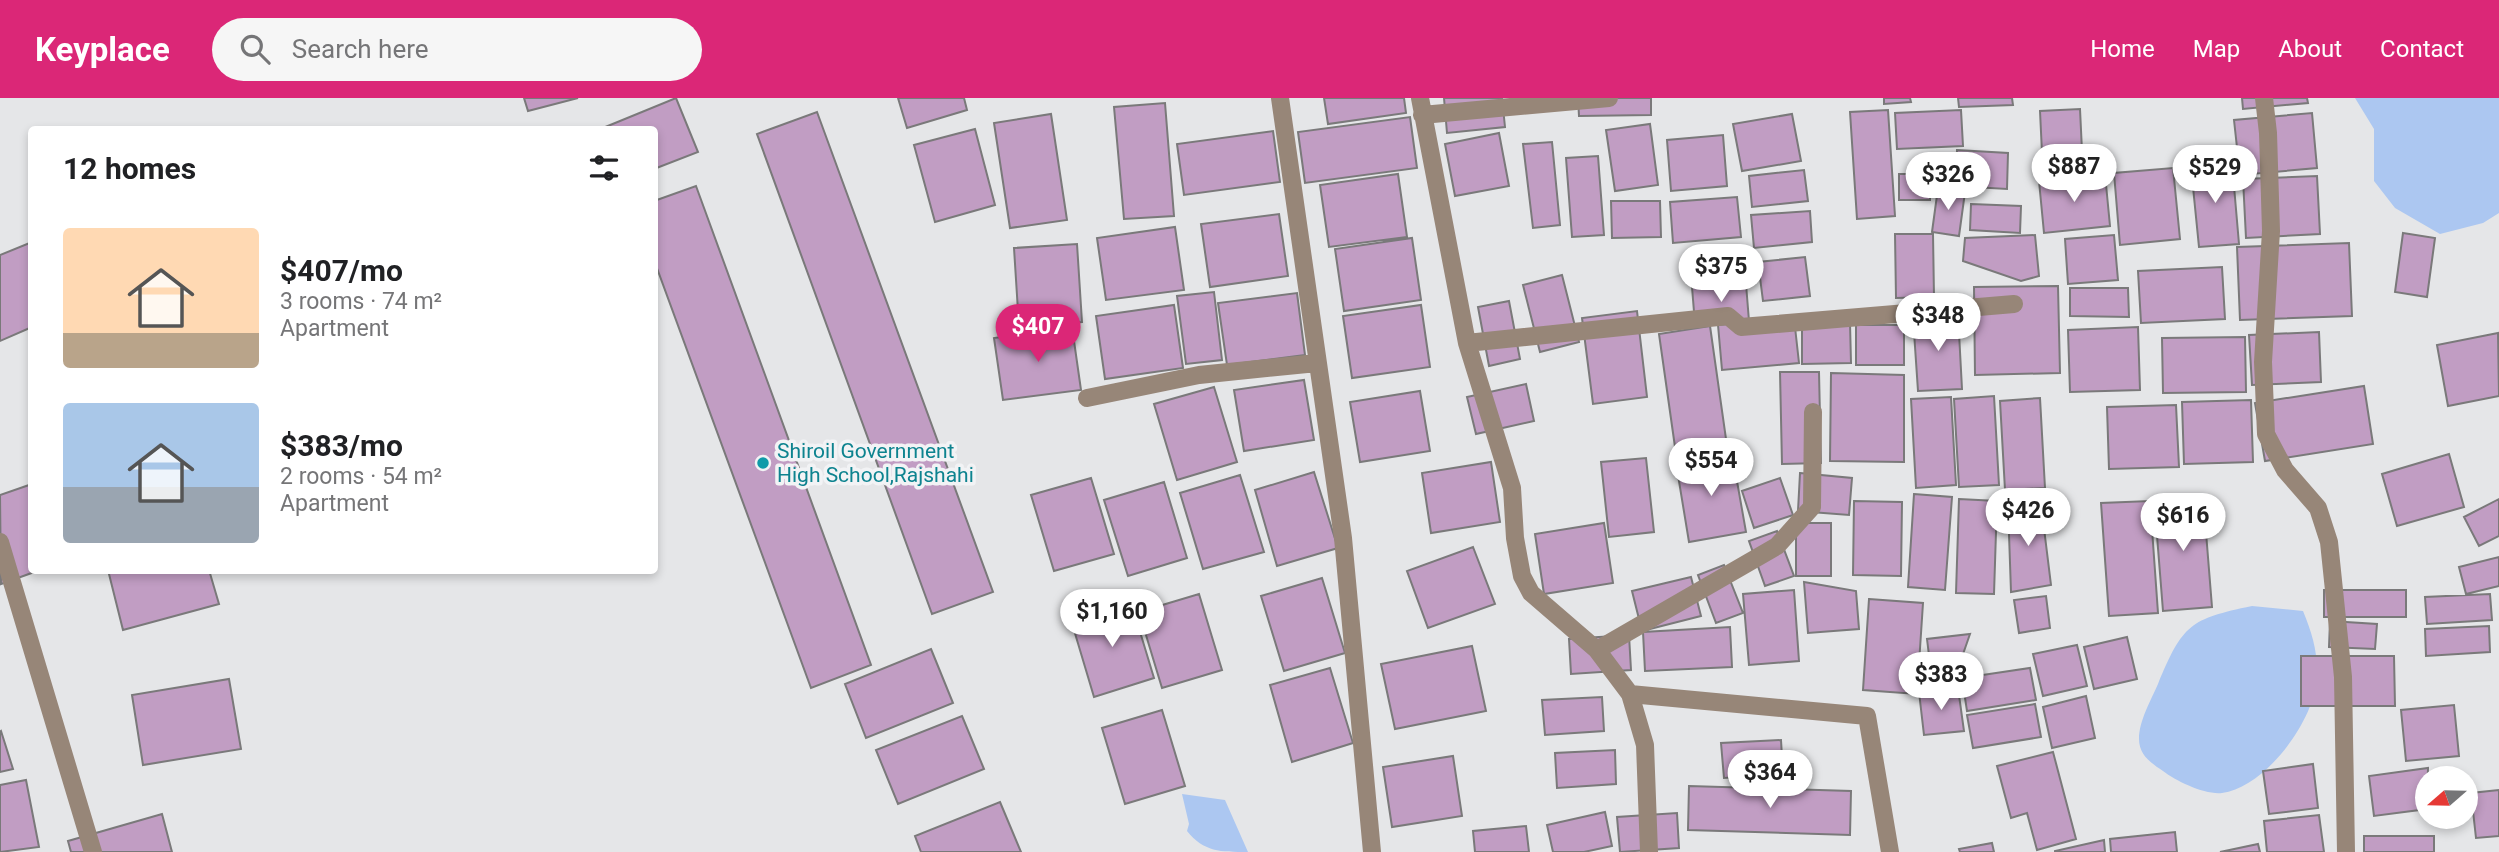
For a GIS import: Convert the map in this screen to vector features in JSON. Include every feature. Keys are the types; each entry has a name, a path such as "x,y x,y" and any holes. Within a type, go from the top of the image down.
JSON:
{"street":[{"path":"1280,98 1343,538 1372,852"},
{"path":"1609,98 1421,106 1467,343 1512,488 1515,538 1522,576 1531,593 1597,650 1630,694 1645,745 1649,852"},
{"path":"2264,98 2268,133 2271,231 2263,362 2266,434 2285,470 2318,508 2329,542 2343,677 2346,852"},
{"path":"1467,343 1728,316 1741,327 2014,304"},
{"path":"1087,398 1199,375 1317,363"},
{"path":"1597,650 1777,546 1812,507 1812,412"},
{"path":"0,542 93,852"},
{"path":"1630,694 1867,716 1890,852"}],"water":[{"path":"2355,98 2499,98 2499,213 2483,223 2440,234 2395,208 2374,181 2374,129"},
{"path":"2252,606 2303,611 2315,651 2317,677 2314,694 2298,731 2271,765 2239,788 2222,793 2207,792 2175,779 2146,758 2139,739 2141,725 2182,636 2191,627 2215,615"},
{"path":"1182,794 1225,800 1248,852 1213,849 1193,838 1187,831 1189,824"}],"building":[{"path":"524,98 578,98 528,111"},
{"path":"676,98 698,152 658,167 658,126 608,126"},
{"path":"898,98 964,98 967,110 907,128"},
{"path":"1324,98 1404,98 1406,113 1328,124"},
{"path":"1444,98 1502,98 1505,127 1447,133"},
{"path":"1578,98 1651,98 1651,115 1579,116"},
{"path":"1884,98 1910,98 1911,102 1884,104"},
{"path":"1958,98 2012,98 2013,105 1959,107"},
{"path":"2242,98 2307,98 2308,103 2243,109"},
{"path":"1165,103 1174,216 1124,219 1114,107"},
{"path":"2080,109 2083,172 2043,174 2040,111"},
{"path":"1888,110 1895,216 1857,219 1850,112"},
{"path":"1961,110 1963,146 1897,149 1895,113"},
{"path":"817,112 993,592 932,614 757,134"},
{"path":"2312,113 2317,168 2240,175 2234,120"},
{"path":"1051,114 1067,220 1010,228 994,123"},
{"path":"1792,114 1801,161 1742,171 1733,124"},
{"path":"1410,117 1417,168 1305,183 1298,132"},
{"path":"1650,124 1658,185 1615,191 1606,130"},
{"path":"975,129 995,205 935,222 914,145"},
{"path":"1273,131 1280,182 1184,195 1177,144"},
{"path":"1499,133 1509,186 1455,196 1445,144"},
{"path":"1723,135 1727,186 1671,191 1667,140"},
{"path":"1552,142 1560,225 1533,228 1523,144"},
{"path":"1957,150 2008,153 2007,189 1956,186"},
{"path":"1598,156 1604,235 1572,237 1566,158"},
{"path":"2232,163 2239,244 2199,247 2191,167"},
{"path":"2173,168 2180,239 2120,245 2114,173"},
{"path":"1804,170 1808,201 1752,207 1749,176"},
{"path":"1398,174 1407,237 1329,247 1320,185"},
{"path":"1899,174 1930,174 1930,200 1899,200"},
{"path":"2105,174 2110,226 2044,233 2039,181"},
{"path":"2317,176 2320,234 2246,238 2243,179"},
{"name":"Shiroil Government High School,Rajshahi","path":"696,186 871,665 811,688 658,271 658,200"},
{"path":"1938,188 1965,192 1959,236 1932,232"},
{"path":"1737,197 1741,237 1673,243 1670,202"},
{"path":"1611,201 1660,201 1661,237 1612,238"},
{"path":"1971,204 2021,206 2020,233 1970,230"},
{"path":"1810,211 1812,242 1754,248 1751,215"},
{"path":"1279,214 1288,276 1210,287 1201,224"},
{"path":"1175,227 1184,290 1106,300 1097,238"},
{"path":"2403,233 2435,238 2427,297 2395,292"},
{"path":"1895,234 1933,234 1934,297 1896,298"},
{"path":"2035,235 2039,276 2021,281 1963,261 1965,238"},
{"path":"2114,235 2118,280 2068,284 2065,239"},
{"path":"1412,238 1421,300 1344,311 1335,249"},
{"path":"2349,243 2352,316 2240,320 2237,247"},
{"path":"28,244 28,329 0,341 0,255"},
{"path":"1077,244 1082,322 1019,327 1014,248"},
{"path":"1805,257 1810,296 1763,301 1758,262"},
{"path":"2222,267 2225,319 2141,323 2138,271"},
{"path":"1562,275 1579,342 1540,352 1523,285"},
{"path":"1746,284 1749,321 1695,324 1692,287"},
{"path":"2058,286 2060,373 1975,375 1974,287"},
{"path":"2070,288 2128,288 2129,317 2070,316"},
{"path":"1214,292 1222,360 1186,364 1177,296"},
{"path":"1297,293 1305,355 1227,365 1218,303"},
{"path":"1509,301 1520,359 1489,366 1478,307"},
{"path":"1174,305 1183,368 1105,379 1096,316"},
{"path":"1421,305 1430,367 1352,378 1343,316"},
{"path":"1637,311 1647,397 1593,404 1582,318"},
{"path":"1958,314 1962,389 1918,391 1913,317"},
{"path":"1794,318 1799,363 1722,370 1718,325"},
{"path":"1850,323 1851,363 1802,364 1802,324"},
{"path":"1856,325 1904,325 1904,365 1856,365"},
{"path":"1710,326 1727,446 1676,454 1659,334"},
{"path":"1072,327 1081,390 1003,400 994,338"},
{"path":"2138,327 2140,390 2070,392 2068,330"},
{"path":"2319,332 2321,382 2252,385 2249,335"},
{"path":"2498,333 2499,396 2448,406 2437,345"},
{"path":"2245,337 2246,392 2163,393 2162,338"},
{"path":"1780,372 1819,372 1821,463 1782,464"},
{"path":"1831,373 1904,375 1904,462 1830,461"},
{"path":"1304,380 1314,440 1244,451 1234,390"},
{"path":"1526,384 1534,421 1476,434 1467,397"},
{"path":"2364,386 2373,444 2265,461 2255,403"},
{"path":"1214,387 1237,462 1177,480 1154,404"},
{"path":"1420,391 1430,451 1360,462 1350,402"},
{"path":"1994,396 1999,485 1959,487 1954,399"},
{"path":"1951,397 1956,485 1916,488 1911,399"},
{"path":"2040,398 2045,488 2005,490 2000,401"},
{"path":"2251,400 2253,462 2184,464 2182,402"},
{"path":"2176,405 2179,467 2109,469 2107,407"},
{"path":"1732,453 1746,532 1689,542 1676,463"},
{"path":"2449,454 2464,507 2397,526 2382,474"},
{"path":"1646,458 1654,532 1609,537 1601,462"},
{"path":"1491,462 1500,522 1431,533 1422,473"},
{"path":"1314,472 1338,548 1277,566 1255,490"},
{"path":"1800,473 1852,478 1849,515 1798,511"},
{"path":"1240,475 1264,552 1203,569 1180,493"},
{"path":"1091,478 1114,554 1054,571 1031,495"},
{"path":"1780,478 1793,515 1754,528 1742,491"},
{"path":"1164,482 1187,558 1128,576 1104,500"},
{"path":"28,485 29,574 1,584 0,495"},
{"path":"1914,494 1952,497 1945,590 1908,587"},
{"path":"2203,495 2212,607 2163,611 2154,498"},
{"path":"1959,499 1997,501 1994,594 1956,593"},
{"path":"2499,499 2499,536 2479,546 2464,517"},
{"path":"1854,501 1902,502 1901,576 1853,575"},
{"path":"2150,501 2158,613 2109,616 2101,503"},
{"path":"2041,504 2051,585 2011,592 2008,505"},
{"path":"1604,523 1613,583 1544,594 1535,534"},
{"path":"1796,523 1831,523 1831,576 1796,576"},
{"path":"1777,531 1794,576 1765,586 1749,541"},
{"path":"1473,547 1495,604 1428,628 1407,571"},
{"path":"2499,557 2499,586 2466,594 2459,567"},
{"path":"1724,565 1743,613 1716,623 1698,575"},
{"path":"109,574 210,574 219,604 123,630"},
{"path":"1691,577 1701,616 1642,631 1632,591"},
{"path":"1322,578 1345,653 1284,671 1261,596"},
{"path":"1804,582 1856,591 1859,629 1808,633"},
{"path":"1794,590 1799,661 1749,665 1743,594"},
{"path":"2324,590 2406,590 2406,617 2324,617"},
{"path":"1199,594 1222,670 1162,688 1139,612"},
{"path":"2490,594 2492,620 2427,624 2425,597"},
{"path":"2046,596 2050,628 2019,633 2014,600"},
{"path":"1869,599 1923,603 1917,694 1863,690"},
{"path":"1131,602 1154,678 1094,697 1071,620"},
{"path":"2330,621 2377,624 2375,649 2329,647"},
{"path":"2489,626 2490,652 2426,656 2425,629"},
{"path":"1730,627 1732,667 1645,671 1643,632"},
{"path":"1970,634 1955,677 1932,680 1927,639"},
{"path":"1629,635 1631,670 1571,674 1569,639"},
{"path":"2127,637 2137,679 2094,689 2084,647"},
{"path":"2077,645 2087,686 2043,696 2033,654"},
{"path":"1472,646 1486,711 1395,729 1381,664"},
{"path":"931,649 953,703 866,738 845,684"},
{"path":"2301,656 2394,656 2395,706 2301,706"},
{"path":"1330,668 1353,743 1292,762 1270,685"},
{"path":"2030,668 2036,700 1967,711 1962,678"},
{"path":"229,679 241,749 143,765 132,695"},
{"path":"1958,688 1964,731 1924,735 1919,692"},
{"path":"2086,696 2095,738 2052,748 2043,707"},
{"path":"1602,697 1604,731 1545,735 1542,700"},
{"path":"2035,704 2041,737 1973,748 1967,715"},
{"path":"2454,705 2459,756 2406,761 2401,710"},
{"path":"1162,710 1185,786 1125,804 1102,728"},
{"path":"962,716 984,769 898,804 876,750"},
{"path":"0,732 13,769 0,772"},
{"path":"1781,740 1783,774 1724,778 1721,743"},
{"path":"1615,750 1616,784 1557,788 1555,753"},
{"path":"2053,752 2076,839 2037,850 2027,813 2011,818 1997,766"},
{"path":"1453,756 1462,816 1392,827 1383,767"},
{"path":"2313,764 2318,808 2269,814 2263,771"},
{"path":"2415,770 2415,811 2374,816 2369,776"},
{"path":"26,780 39,847 0,852 0,785"},
{"path":"1689,786 1851,791 1850,835 1688,830"},
{"path":"2499,790 2499,836 2476,838 2478,792"},
{"path":"1000,802 1021,852 921,852 915,836"},
{"path":"1605,812 1612,846 1584,852 1553,852 1547,825"},
{"path":"1677,813 1679,848 1620,852 1617,817"},
{"path":"162,814 172,852 71,852 68,841"},
{"path":"2319,815 2324,852 2267,852 2264,821"},
{"path":"1526,826 1529,852 1475,852 1473,831"},
{"path":"2175,832 2177,852 2111,852 2110,839"},
{"path":"2364,836 2434,836 2434,852 2364,852"},
{"path":"2104,840 2105,852 2055,852 2055,851"},
{"path":"1992,843 1994,852 1960,852 1959,849"},
{"path":"2258,844 2260,852 2220,852"}],"place":[{"name":"Shiroil Government High School,Rajshahi","path":"763,463"}]}
